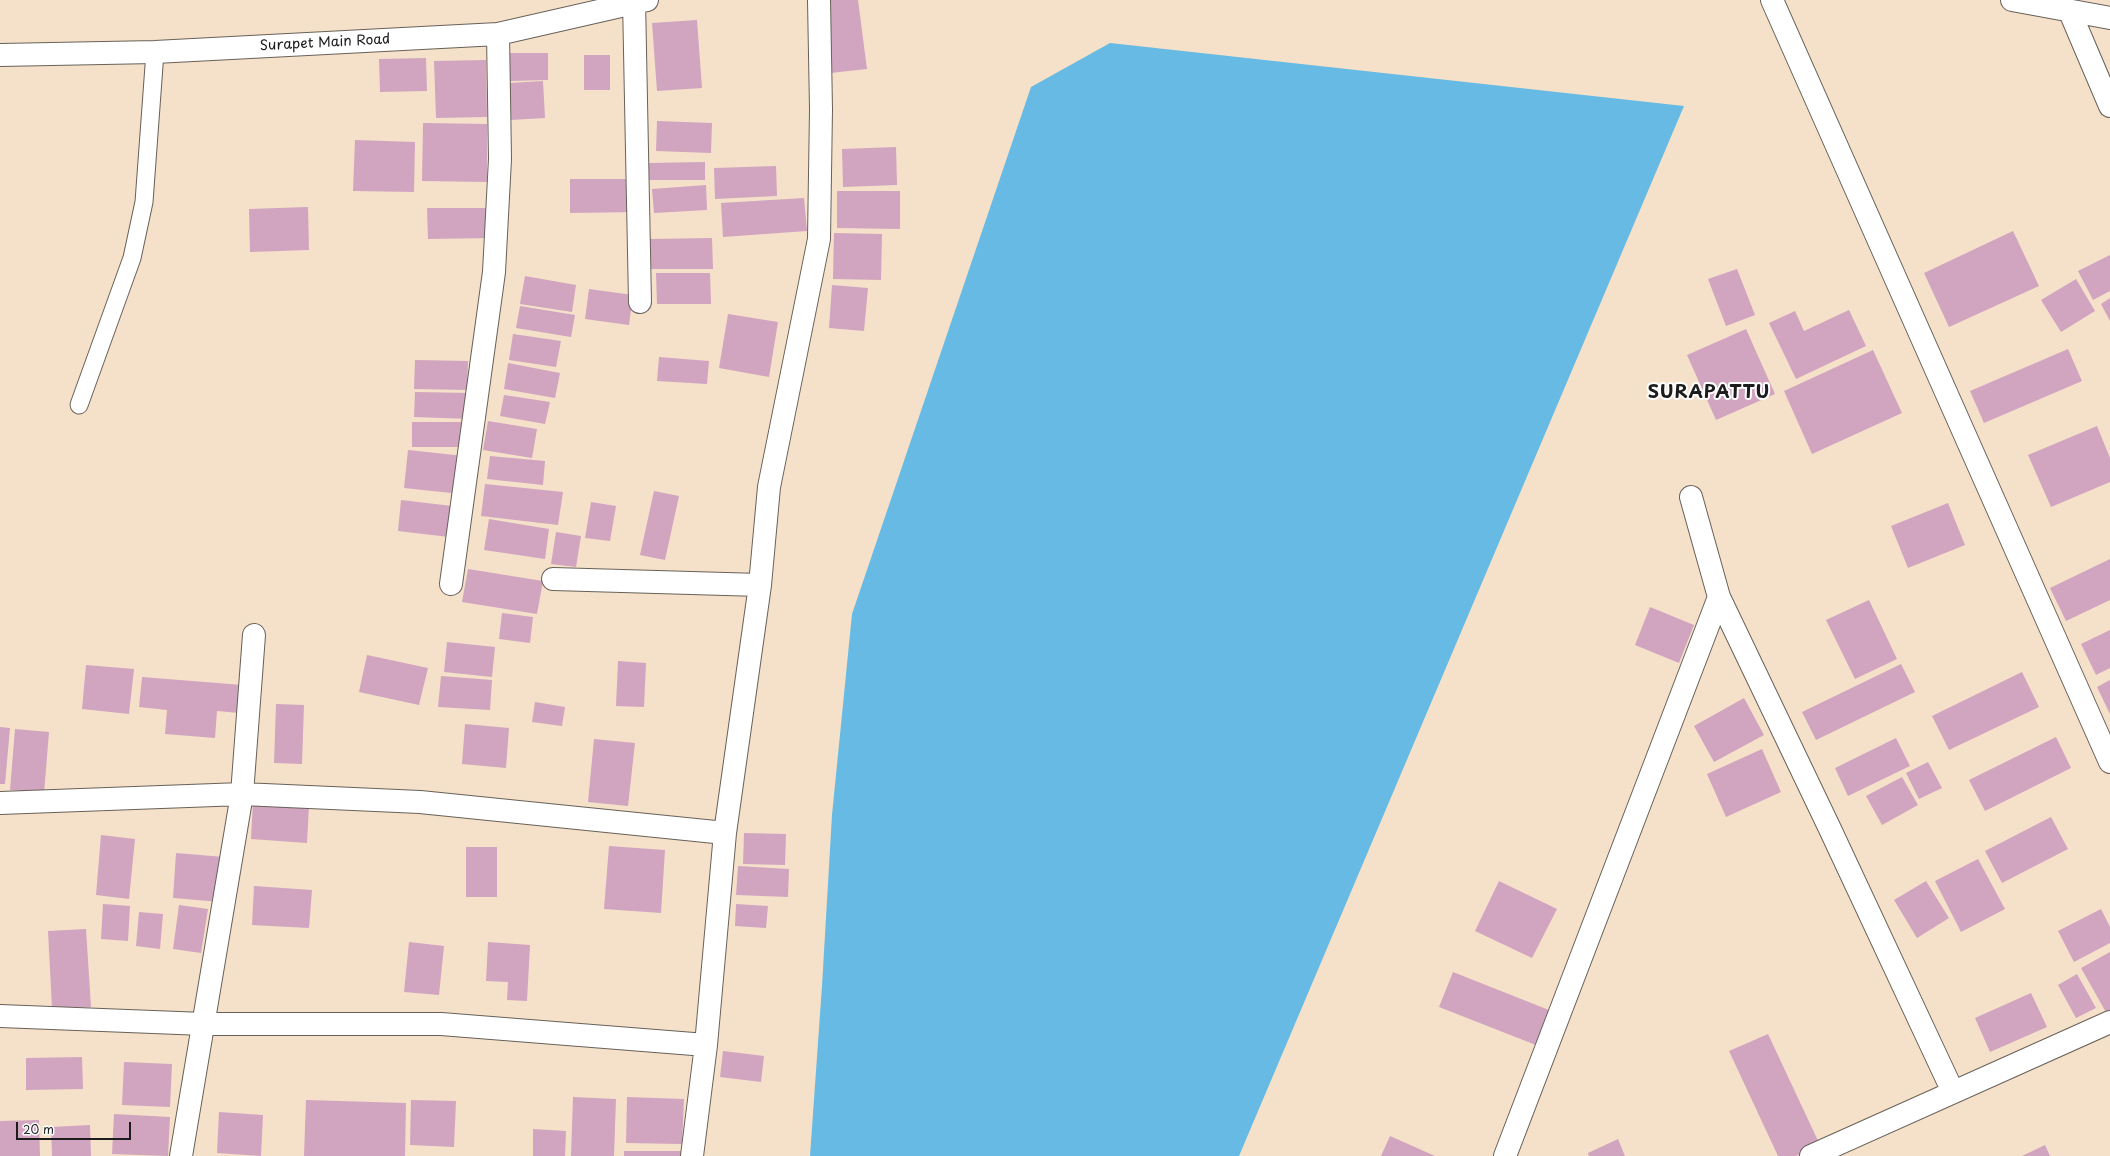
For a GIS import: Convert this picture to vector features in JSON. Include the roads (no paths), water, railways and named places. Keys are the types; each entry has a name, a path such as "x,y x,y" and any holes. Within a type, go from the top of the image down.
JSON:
{"street":[{"path":"692,1156 706,1045 725,833 760,585 769,487 819,240 821,109 819,0"},
{"path":"1772,0 2110,762"},
{"path":"2012,0 2070,12 2110,18"},
{"path":"638,1 640,302"},
{"name":"Surapet Main Road","path":"0,55 155,52 498,34 638,1"},
{"path":"2070,12 2110,106"},
{"path":"451,584 494,272 500,159 498,34"},
{"path":"1691,498 1719,597 1953,1092"},
{"path":"553,580 760,585"},
{"path":"1506,1156 1719,597"},
{"path":"181,1156 242,794 254,635"},
{"path":"0,803 242,794 420,802 725,833"},
{"path":"0,1016 204,1024 441,1024 706,1045"},
{"path":"1811,1156 2110,1022"}],"lane":[{"path":"79,405 132,258 144,202 155,52"}],"water":[{"path":"1110,43 1684,106 1239,1156 810,1156 832,815 852,614 1031,87"}],"district":[{"name":"SURAPATTU","path":"1709,393"}]}
